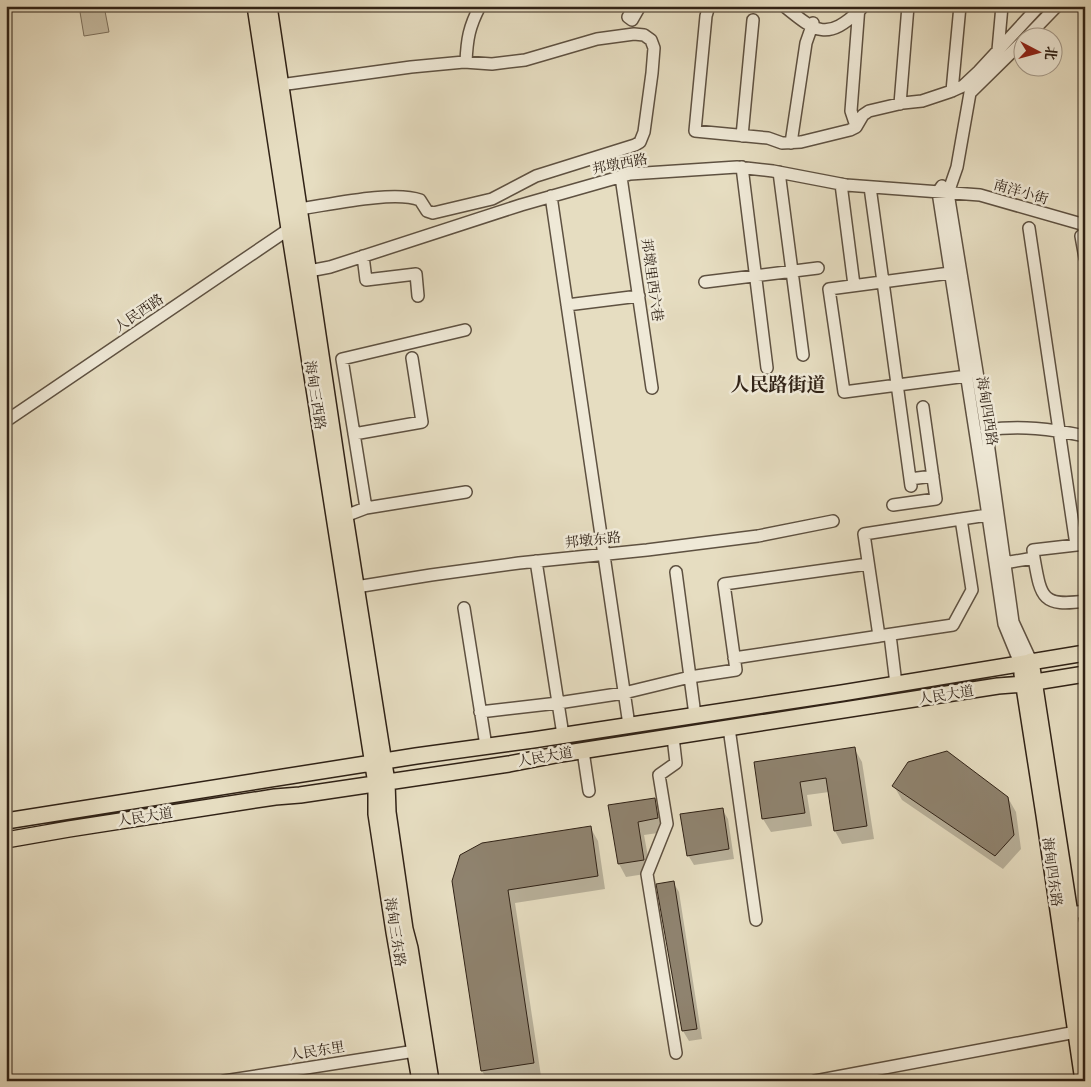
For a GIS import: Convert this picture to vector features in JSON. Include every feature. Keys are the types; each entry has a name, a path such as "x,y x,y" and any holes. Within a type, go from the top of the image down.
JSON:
{"main road":[{"name":"海甸三西路","path":"255,6 289,229 382,783"},
{"name":"海甸三西路","path":"268,6 356,587 378,762"},
{"name":"人民大道","path":"6,821 378,762 896,684 1085,653"},
{"name":"海甸四东路","path":"1026,662 1045,824 1084,1081"},
{"name":"人民大道","path":"6,840 275,797 509,764 536,758 1085,674"},
{"name":"海甸四东路","path":"1029,684 1077,912 1085,1011"},
{"name":"海甸三东路","path":"382,783 376,814 420,1081"},
{"path":"382,783 418,991 431,1081"}],"street":[{"path":"464,62 463,50 466,28 476,6"},
{"path":"464,62 470,30 480,6"},
{"path":"635,6 628,17 632,20 640,6"},
{"path":"709,6 705,25 695,132 768,138 782,144 850,130 856,126 866,112 922,101 963,86 1039,6"},
{"path":"784,6 805,23 823,26 838,23 860,7"},
{"path":"790,6 812,25"},
{"path":"900,104 908,6"},
{"path":"952,91 960,6"},
{"path":"998,50 1002,6"},
{"path":"1036,28 1057,6"},
{"path":"856,126 851,111 860,7"},
{"path":"742,136 753,20"},
{"path":"791,143 806,43 812,25"},
{"path":"280,85 411,67 464,62 492,64 525,60 597,39 634,34 651,40 654,48 644,132 640,142 635,145 536,176 492,199 433,213 426,211 420,200 404,196 373,198 299,210"},
{"path":"943,192 958,167 970,93 1014,50"},
{"path":"742,167 767,368"},
{"name":"邦墩西路","path":"308,271 330,267 502,211 630,174 742,167 842,184 943,192"},
{"path":"779,172 803,354"},
{"name":"邦墩里西六巷","path":"621,177 652,388"},
{"path":"842,184 854,285"},
{"path":"870,187 910,483 933,476"},
{"name":"南洋小街","path":"943,192 980,196 1083,231"},
{"name":"海甸四西路","path":"943,192 950,273 1004,624 1026,662"},
{"name":"海甸四西路","path":"943,192 986,430 1013,622 1026,662"},
{"path":"551,196 629,725"},
{"path":"1030,228 1059,431 1080,544 1033,550 1034,558 1043,594 1050,600 1065,603 1085,601"},
{"name":"人民西路","path":"6,421 289,229"},
{"path":"1083,231 1085,258"},
{"path":"363,256 366,280 416,274 418,296"},
{"path":"705,282 818,268"},
{"path":"950,273 830,288 844,392 967,376"},
{"path":"566,305 639,296"},
{"path":"366,508 342,359 465,330"},
{"path":"354,434 422,422 412,358"},
{"path":"893,505 936,499 923,407"},
{"path":"986,430 1018,427 1085,436"},
{"path":"345,516 366,508 466,492"},
{"path":"885,636 879,636 864,534 988,515"},
{"path":"734,658 953,625 972,590 961,519"},
{"name":"邦墩东路","path":"356,587 536,561 758,536 833,521"},
{"path":"1004,563 1034,558"},
{"path":"536,561 563,735"},
{"path":"480,712 558,703 624,692 690,677 736,670 724,584 868,564"},
{"path":"676,572 695,715"},
{"path":"464,608 486,746"},
{"path":"885,636 896,684"},
{"path":"729,728 756,920"},
{"path":"673,737 676,763 659,774 667,824 647,874 676,1053"},
{"path":"583,751 589,791"},
{"path":"815,1081 1076,1032"},
{"name":"人民东里","path":"224,1081 415,1051"}],"shaded area":[{"path":"79,6 104,6 109,32 84,36"}],"building":[{"path":"855,747 867,826 834,831 826,778 800,782 805,813 762,819 754,762"},
{"path":"947,751 1008,797 1014,835 995,856 892,786 908,762"},
{"path":"655,798 658,818 638,822 644,860 618,864 608,805"},
{"path":"723,808 729,849 687,856 680,814"},
{"path":"591,826 598,876 508,890 534,1063 481,1071 452,881 460,855 482,843"},
{"path":"674,881 697,1029 682,1031 656,884"}],"district":[{"name":"人民路街道","path":"778,385"}]}
